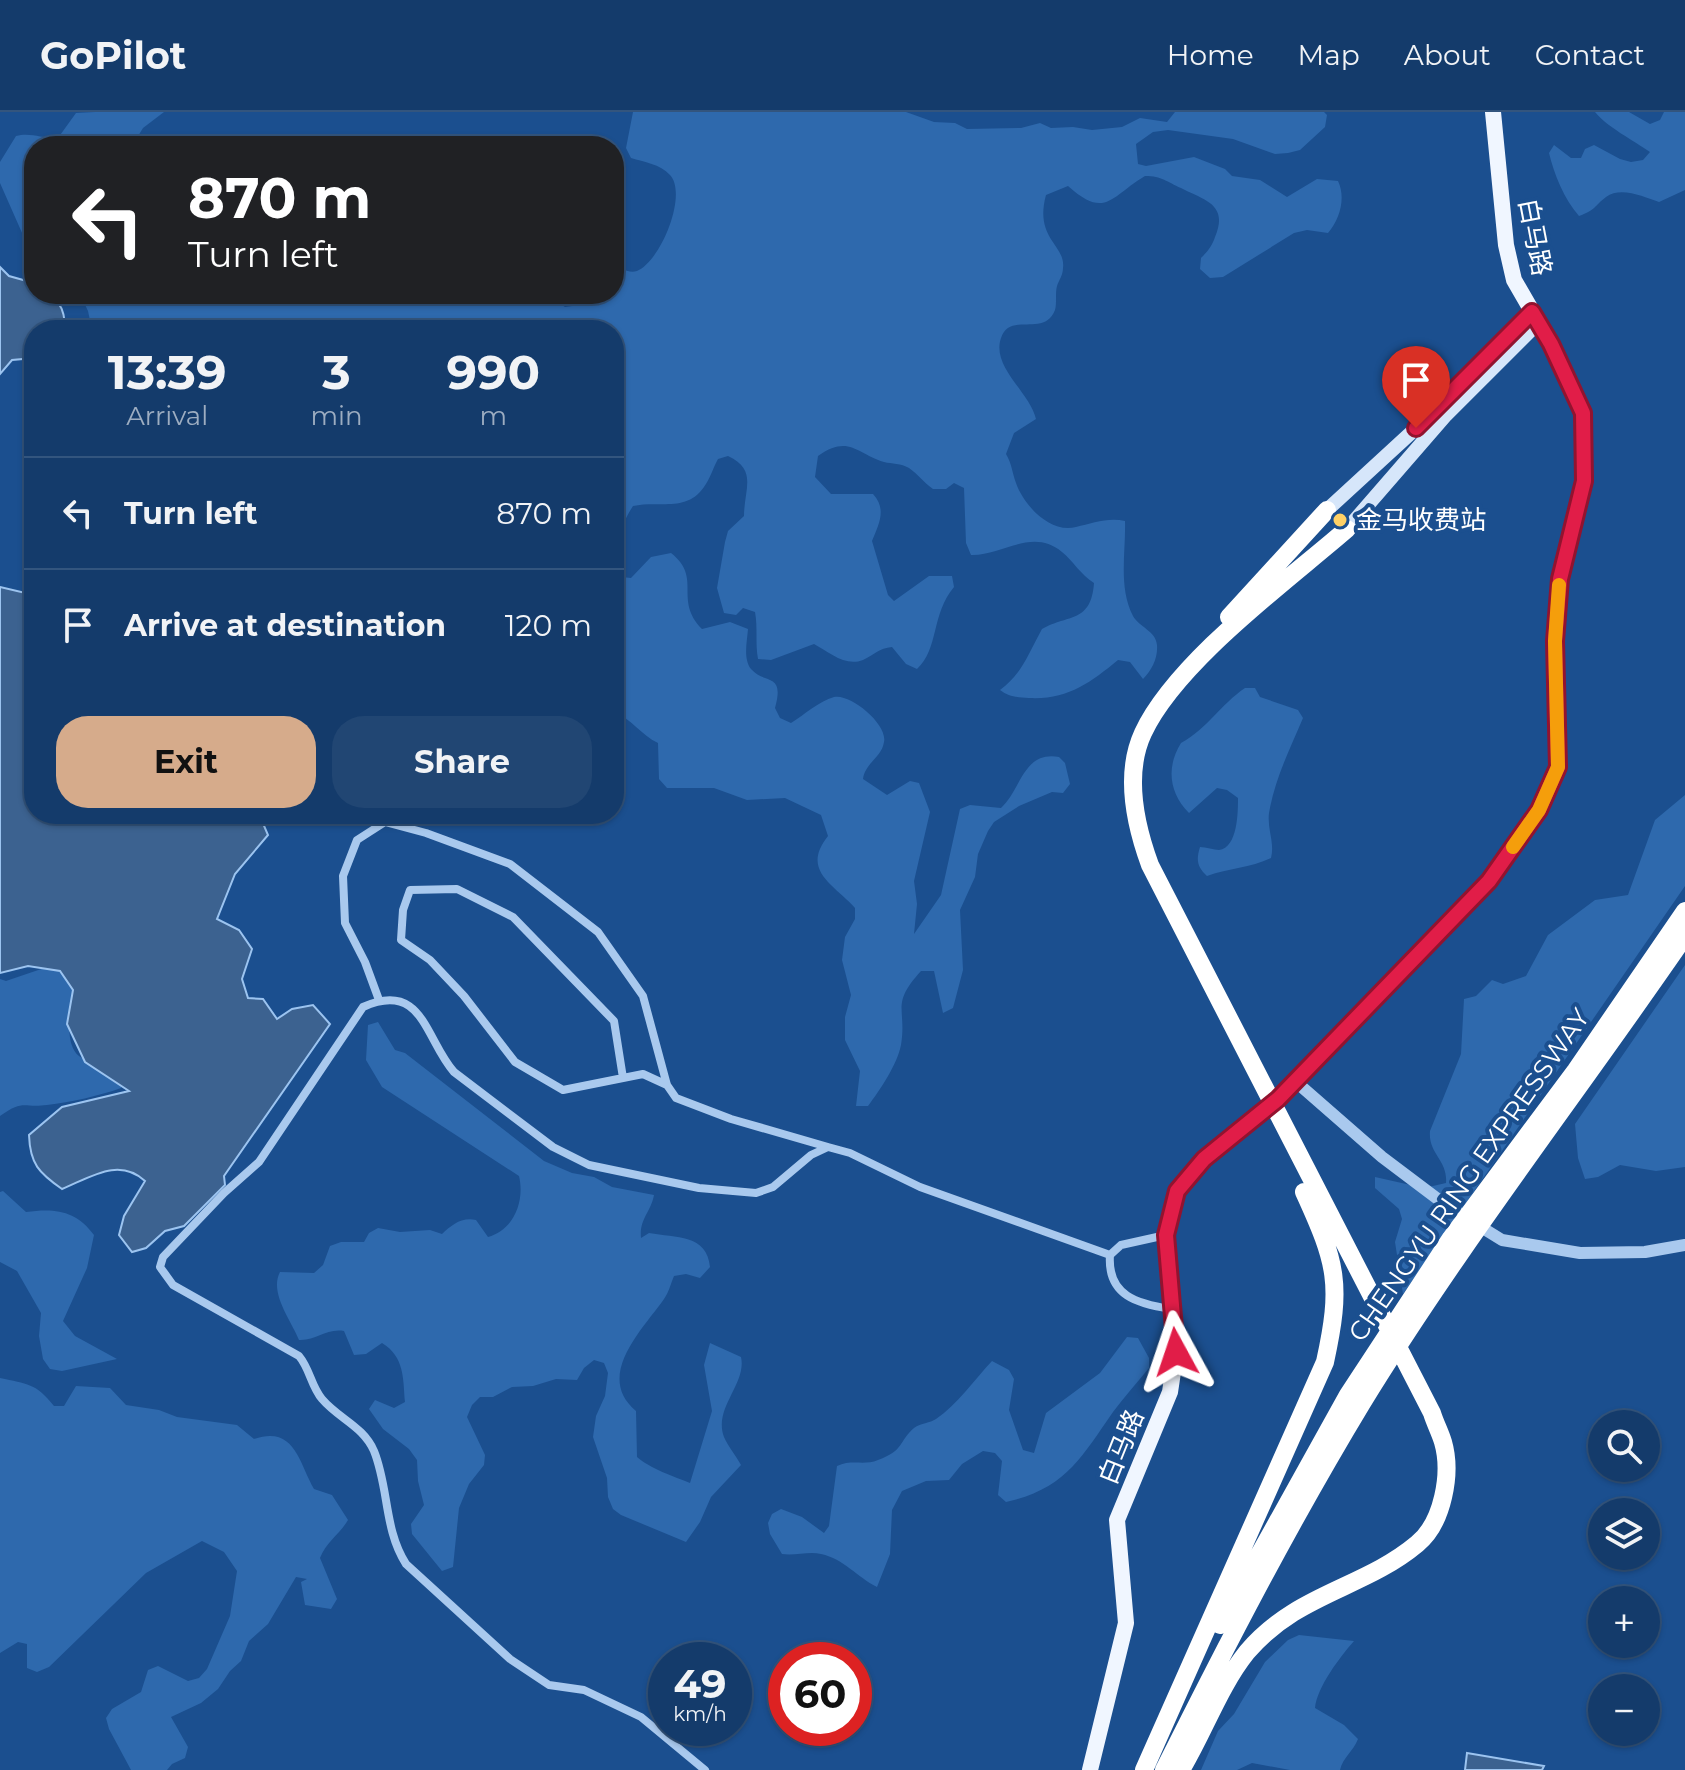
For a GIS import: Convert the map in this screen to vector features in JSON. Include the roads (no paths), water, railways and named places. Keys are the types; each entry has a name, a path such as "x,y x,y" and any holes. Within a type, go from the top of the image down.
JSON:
{"highway":[{"path":"1181,1770 1227,1683 1248,1652 1294,1610 1380,1568 1419,1543 1439,1512 1445,1483 1444,1444 1432,1413 1141,868 1129,834 1123,798 1124,764 1133,732 1156,693 1327,510"},
{"path":"1248,1068 1150,865 1138,832 1133,792 1134,767 1143,734 1164,700 1187,673 1241,619 1347,529"},
{"name":"CHENGYU RING EXPRESSWAY","path":"1145,1770 1250,1567 1348,1395 1451,1238 1576,1070 1685,911"},
{"name":"CHENGYU RING EXPRESSWAY","path":"1164,1770 1272,1562 1362,1404 1464,1247 1685,936"},
{"path":"1145,1770 1325,1362 1328,1349 1336,1310 1335,1269 1287,1144"}],"main road":[{"name":"白马路","path":"1090,1770 1126,1623 1117,1520 1170,1392 1176,1352 1166,1235 1177,1191 1204,1159 1295,1081 1489,881 1539,810 1558,767 1556,626 1560,579 1584,481 1583,413 1514,280 1506,245 1493,112"},
{"path":"1327,510 1535,318"},
{"path":"1347,529 1535,318"}],"street":[{"path":"379,1000 365,962 345,923 343,876 357,840 382,824"},
{"path":"392,824 510,864 598,932 643,996 667,1085 676,1098 731,1119 850,1153 920,1187 1110,1255"},
{"path":"623,1078 614,1021 513,917 457,889 410,890 403,910 401,940 430,960 456,987 515,1062 563,1090 623,1078 643,1074 667,1085"},
{"path":"705,1770 641,1717 584,1690 549,1685 510,1659 432,1588 406,1564 394,1545 374,1452 364,1433 323,1400 313,1386 308,1367 299,1356 173,1285 160,1267 163,1257 224,1193 259,1162 363,1007 379,1000 397,1000 411,1006 432,1033 441,1057 454,1072 553,1147 589,1165 712,1190 756,1193 773,1187 811,1155 828,1147"},
{"path":"1295,1081 1382,1157 1447,1206 1495,1237 1580,1253 1645,1252 1685,1245"},
{"path":"1166,1235 1121,1245 1110,1255 1109,1269 1116,1285 1129,1299 1147,1306 1172,1309"}],"place":[{"name":"金马收费站","path":"1340,520"}]}
